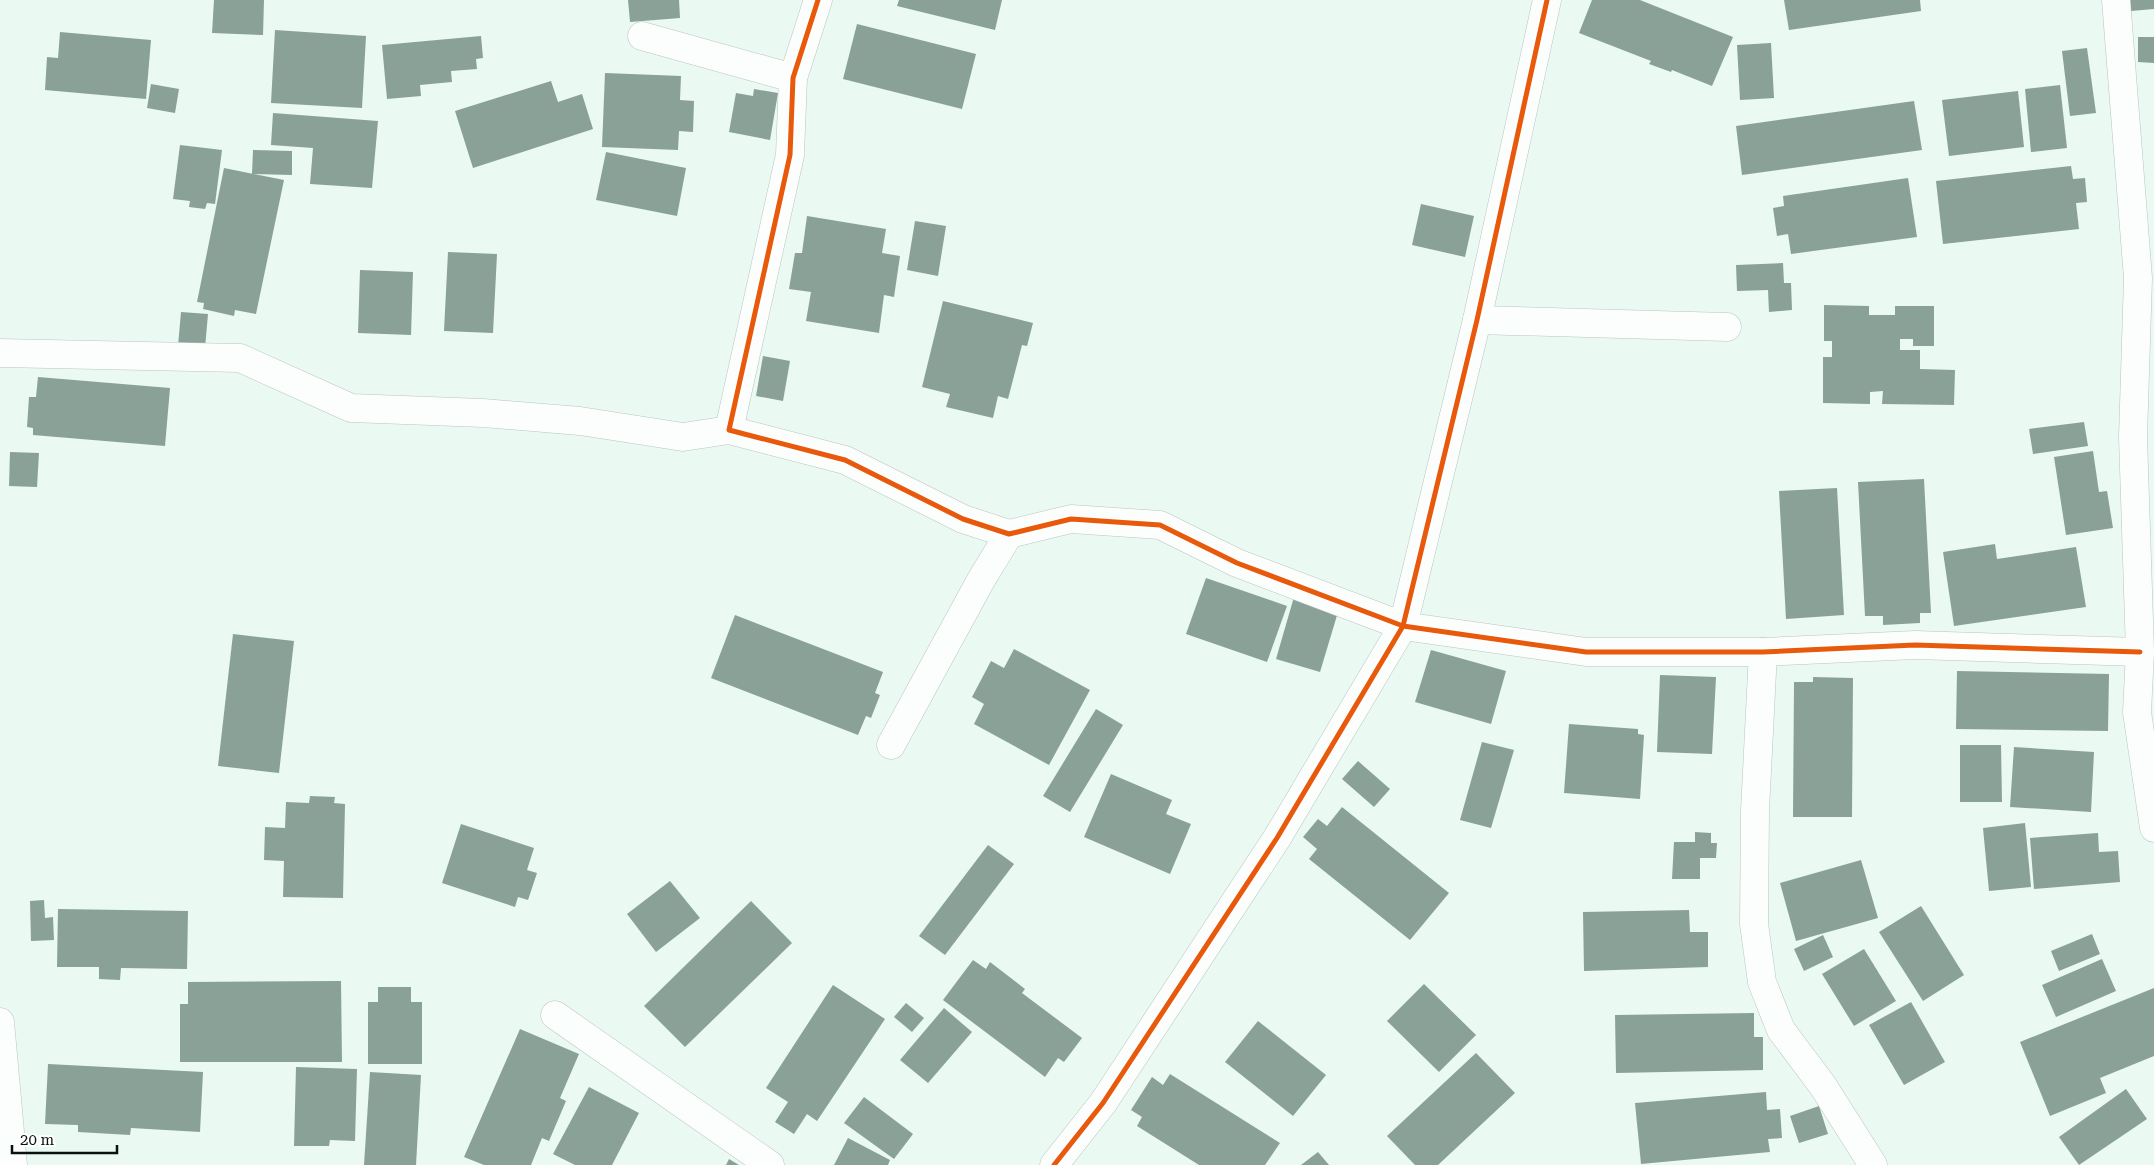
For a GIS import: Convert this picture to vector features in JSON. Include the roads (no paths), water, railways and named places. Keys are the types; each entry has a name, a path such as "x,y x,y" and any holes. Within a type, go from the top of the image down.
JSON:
{"street":[{"path":"729,430 790,155 793,78 818,0"},
{"path":"1054,1165 1103,1103 1277,838 1403,626 1477,320 1548,0"},
{"path":"2116,0 2138,278 2144,437 2137,712 2154,828"},
{"path":"642,36 793,78"},
{"path":"1477,320 1727,327"},
{"path":"0,353 240,358 351,408 483,413 570,421 683,437 729,430 845,460 963,519 1009,534 1071,519 1160,525 1237,563 1403,626 1586,652 1763,652 1915,645 2140,652"},
{"path":"891,745 981,580 1009,534"},
{"path":"1763,652 1755,811 1754,924 1762,982 1781,1030 1823,1086 1873,1165"},
{"path":"555,1015 770,1165"},
{"path":"0,1022 13,1165"}]}
